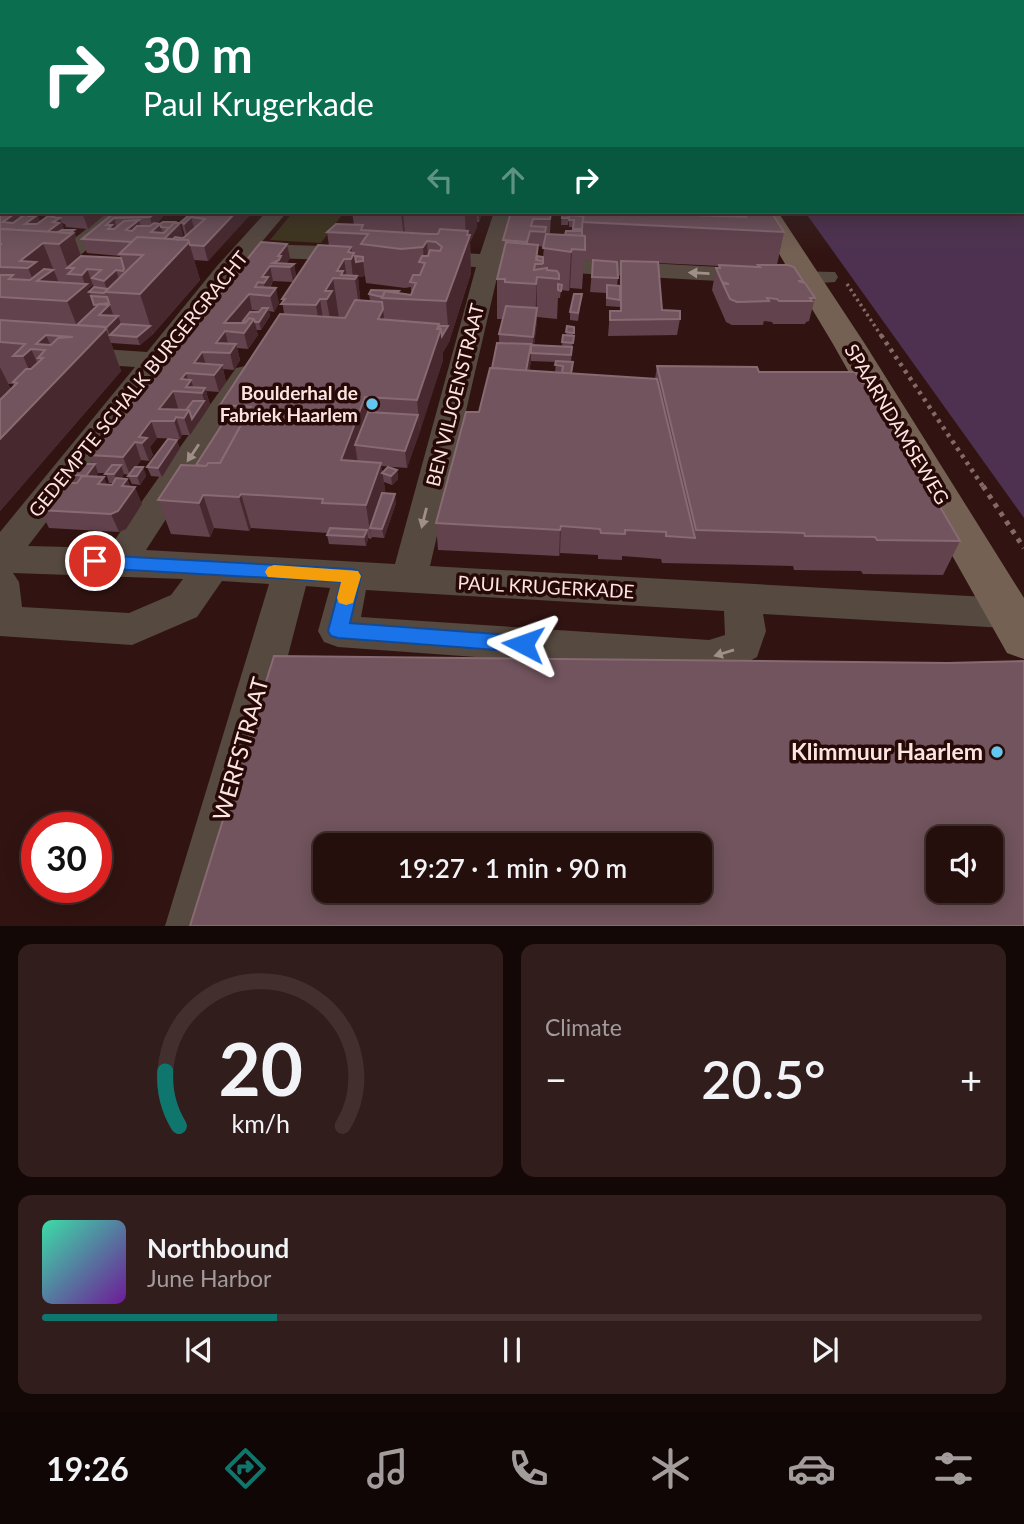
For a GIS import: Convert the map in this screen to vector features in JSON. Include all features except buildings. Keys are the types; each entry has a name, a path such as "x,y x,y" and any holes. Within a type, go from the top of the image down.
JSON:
{"main road":[{"name":"SPAARNDAMSEWEG","path":"767,214 825,277"},
{"name":"SPAARNDAMSEWEG","path":"783,214 825,277 1020,613"}],"street":[{"path":"60,261 118,214"},
{"name":"GEDEMPTE SCHALK BURGERGRACHT","path":"0,558 225,271 275,214"},
{"name":"BEN VILJOENSTRAAT","path":"409,579 488,262 504,214"},
{"path":"326,262 351,232"},
{"path":"244,250 326,262 380,256"},
{"path":"408,257 825,277"},
{"path":"36,260 87,263"},
{"path":"198,270 225,271"},
{"path":"0,349 155,360"},
{"path":"119,562 257,358"},
{"name":"PAUL KRUGERKADE","path":"0,558 119,562 1020,613"},
{"path":"0,582 4,622 132,629 184,606 213,568"},
{"name":"WERFSTRAAT","path":"191,926 291,573"},
{"path":"352,576 338,631 709,657 728,653 743,645 746,631 741,598"}],"path":[{"path":"825,277 1024,548"}],"shaded area":[{"path":"291,214 343,214 321,243 270,240"},
{"path":"806,214 1024,214 1024,518"}],"slow traffic":[{"path":"274,572 352,576 346,598"}],"place":[{"name":"Boulderhal de Fabriek Haarlem","path":"372,404"},
{"name":"Klimmuur Haarlem","path":"997,752"}],"route":[{"path":"95,561 352,576 338,631 523,644"}]}
